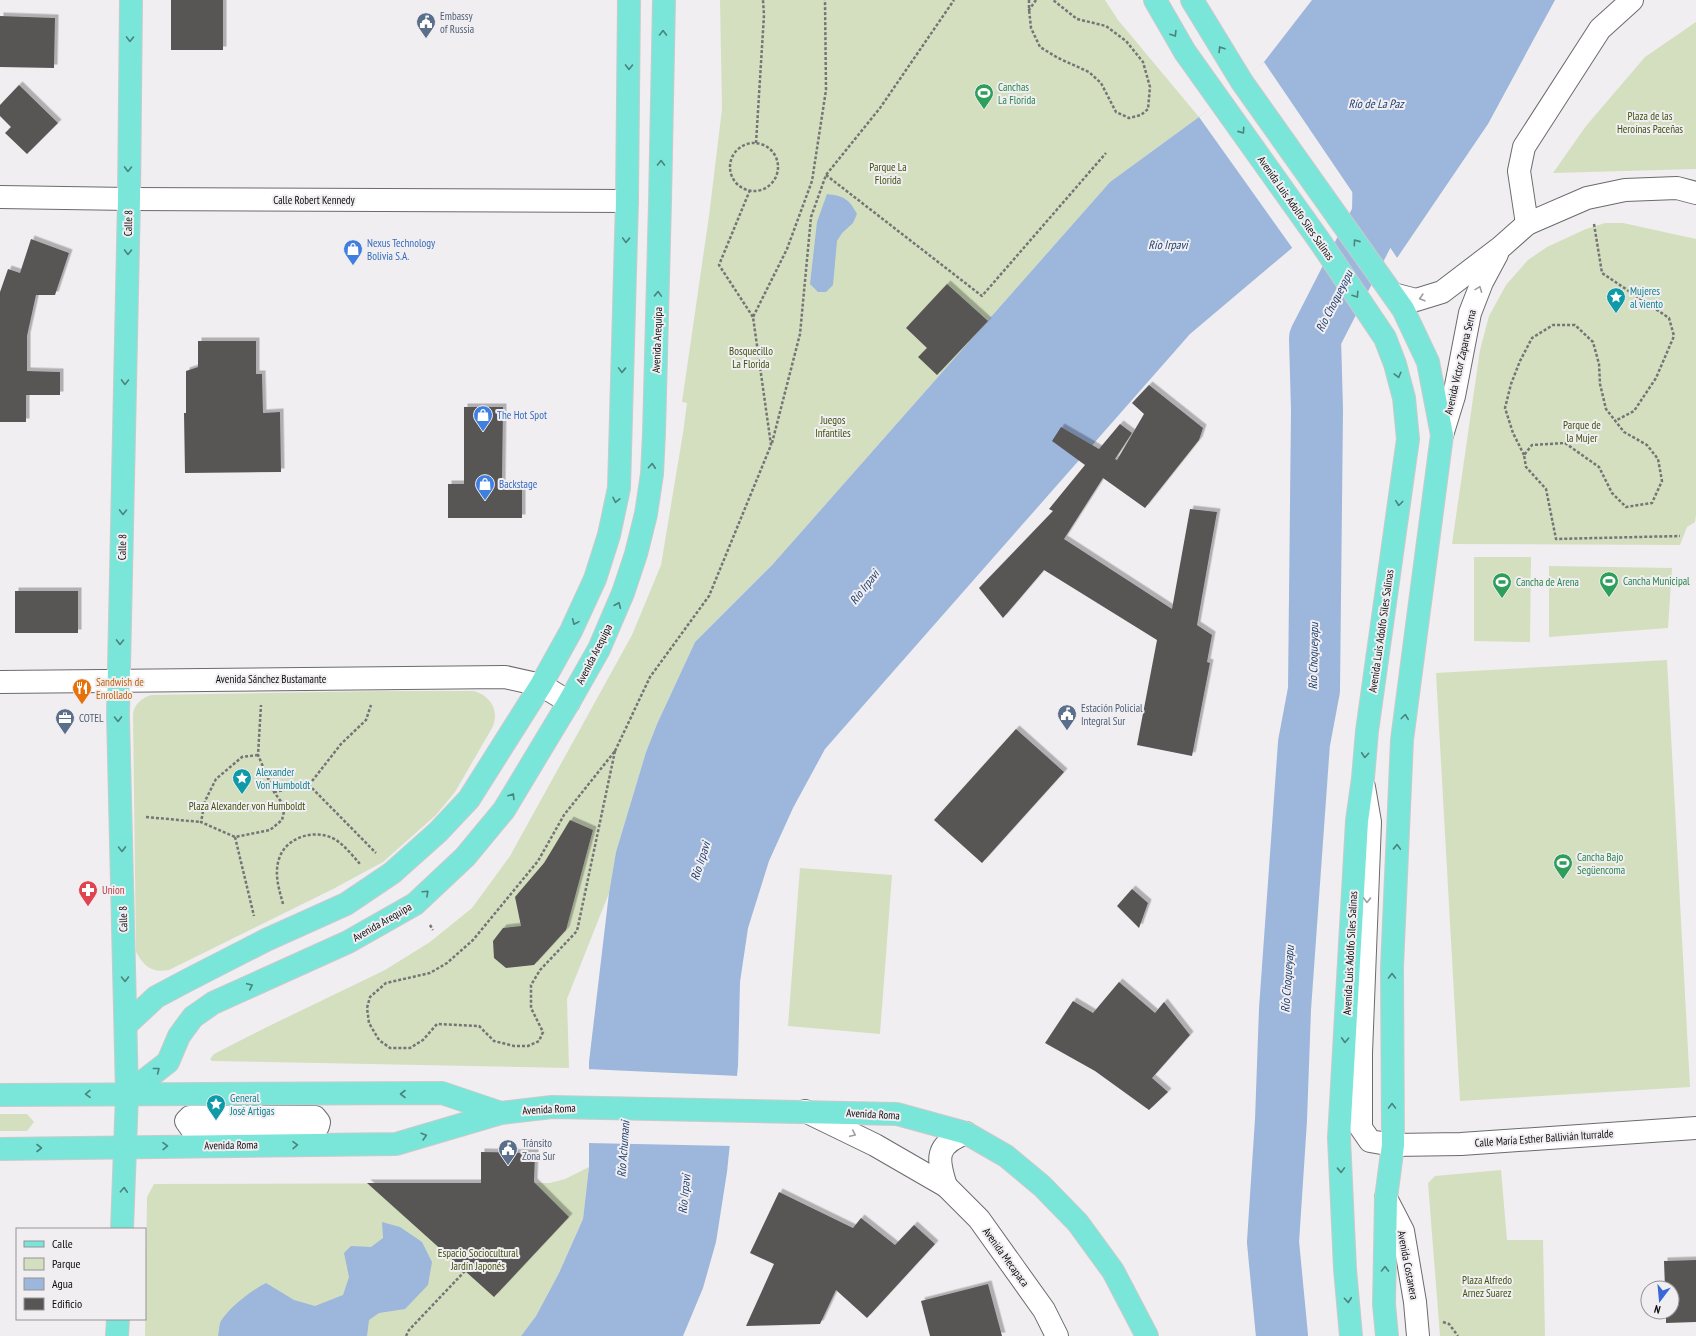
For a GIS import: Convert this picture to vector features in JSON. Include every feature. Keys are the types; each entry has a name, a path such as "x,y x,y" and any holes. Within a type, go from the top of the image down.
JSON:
{"main road":[{"name":"Calle 8","path":"122,1228 126,1146 126,1025 118,715 120,680 129,199 131,0"},
{"path":"126,1025 156,997 229,957 346,904 392,873 438,832 469,799 541,685 571,631 594,579 609,535 619,488 627,201 629,0"},
{"name":"Avenida Arequipa","path":"126,1094 168,1062 179,1036 193,1017 213,1003 348,942 415,904 465,857 504,810 599,649 623,593 636,554 646,514 652,474 664,0"},
{"name":"Avenida Luis Adolfo Siles Salinas","path":"1155,0 1186,52 1321,243 1385,338 1395,364 1404,398 1408,439 1367,732 1357,821 1340,1138 1345,1269 1351,1336"},
{"path":"1192,0 1242,82 1398,301 1428,362 1442,435 1402,740 1392,967 1393,1146 1386,1198 1384,1304 1387,1336"},
{"path":"627,201 660,202"},
{"name":"Avenida Roma","path":"0,1095 442,1093 501,1113"},
{"name":"Avenida Roma","path":"0,1149 126,1146 396,1144 501,1113 552,1107 897,1114 966,1133 1006,1156 1042,1186 1078,1223 1113,1271 1147,1336"},
{"path":"117,1336 118,1320"}],"street":[{"path":"1527,224 1519,171 1524,147 1600,29 1632,0"},
{"name":"Avenida Víctor Zapana Serna","path":"1398,301 1416,300 1442,292 1501,247 1527,224 1587,198 1625,190 1677,188 1696,193"},
{"name":"Calle Robert Kennedy","path":"0,197 627,201"},
{"name":"Avenida Víctor Zapana Serna","path":"1442,435 1454,396 1470,313 1482,282 1501,247"},
{"name":"Avenida Sánchez Bustamante","path":"0,682 505,677 541,685 569,702"},
{"name":"Calle María Esther Ballivián Iturralde","path":"1363,778 1370,822 1362,1052 1361,1128 1370,1141 1393,1146 1460,1144 1696,1128"},
{"path":"805,1112 875,1144 946,1186"},
{"path":"190,1117 315,1117 319,1122 318,1126 314,1127 191,1128 186,1121 190,1117"},
{"path":"946,1186 940,1166 941,1151 951,1139 966,1133"},
{"name":"Avenida Mecapaca","path":"946,1186 979,1219 1044,1310 1056,1336"},
{"name":"Avenida Costanera","path":"1386,1198 1403,1230 1415,1302 1418,1336"}],"path":[{"path":"756,143 764,15 763,0"},
{"path":"753,318 787,249 812,181 826,90 826,0"},
{"path":"615,751 577,931 540,970 531,985 531,1008 543,1032 539,1041 528,1046 514,1046 494,1041 478,1026 437,1024 423,1040 410,1048 390,1048 379,1040 369,1023 367,1008 370,997 386,983 430,973 447,963 473,940 538,861 564,815 615,751 650,678 709,596 771,445 800,334 811,218 826,175 880,108 954,0"},
{"path":"1029,0 1031,28 1040,47 1058,58 1088,72 1101,83 1116,112 1128,118 1142,115 1148,109 1150,87 1143,62 1126,40 1106,26 1077,20 1053,0"},
{"path":"1029,9 1036,0"},
{"path":"756,143 770,149 775,155 778,162 778,170 771,184 758,191 750,190 736,183 730,168 731,160 741,147 756,143"},
{"path":"826,175 982,296 1106,154"},
{"path":"750,190 719,264 753,318 771,445"},
{"path":"1594,218 1602,273 1669,318 1674,336 1667,355 1647,392 1634,412 1615,421"},
{"path":"1524,455 1532,445 1565,442 1599,467 1612,493 1626,507 1652,503 1662,481 1658,459 1647,445 1624,432 1606,409 1600,384 1599,364 1593,342 1575,325 1553,325 1532,338 1520,361 1509,390 1505,408 1513,433 1524,455 1526,467 1546,490 1556,539 1680,536"},
{"path":"274,792 309,785 341,744 366,720 374,699"},
{"path":"145,817 201,822 235,837 270,830 282,820 285,807 274,792 258,755 261,702"},
{"path":"201,822 205,801 216,778 242,757 258,755"},
{"path":"309,785 378,855"},
{"path":"283,906 276,876 279,857 288,844 305,835 320,834 335,840 348,850 362,866"},
{"path":"235,837 254,918"},
{"path":"406,1336 409,1330 465,1272"},
{"path":"1439,1322 1449,1324 1458,1336"}],"green space":[{"name":"Parque La Florida","path":"720,0 1105,0 1118,20 1199,117 1110,182 773,564 695,642 657,724 646,752 616,852 609,893 567,999 569,1068 212,1061 210,1059 214,1054 385,970 430,942 472,908 510,856 632,635 661,565 683,433 687,403 682,402 709,216 722,109"},
{"name":"Plaza de las Heroínas Paceñas","path":"1696,22 1696,169 1553,173 1586,126 1645,57"},
{"name":"Parque de la Mujer","path":"1605,223 1623,223 1696,239 1695,522 1687,527 1680,545 1452,544 1480,350 1489,316 1506,285 1528,260 1547,247 1586,229"},
{"name":"Cancha de Arena","path":"1474,557 1531,557 1530,642 1474,641"},
{"name":"Cancha Municipal","path":"1549,566 1672,568 1668,628 1549,637"},
{"name":"Cancha Bajo Següencoma","path":"1667,660 1690,1087 1460,1101 1436,673"},
{"name":"Plaza Alexander von Humboldt","path":"474,691 485,696 492,705 495,716 492,728 455,792 436,815 383,862 333,889 169,970 153,970 142,962 136,952 133,714 137,704 151,695"},
{"path":"800,868 892,875 880,1034 788,1026"},
{"path":"0,1114 27,1114 34,1122 27,1131 0,1131"},
{"name":"Espacio Sociocultural Jardín Japonés","path":"589,1167 583,1219 559,1273 536,1316 521,1336 145,1336 147,1197 154,1184 550,1183 565,1179"},
{"name":"Plaza Alfredo Arnez Suarez","path":"1501,1170 1507,1240 1543,1240 1545,1336 1440,1336 1428,1183 1435,1176"}],"water":[{"name":"Río Irpavi","path":"1312,0 1555,0 1488,124 1397,258 1362,206 1292,248 1190,334 825,749 793,808 769,861 748,928 740,982 738,1066 727,1172 716,1242 703,1288 683,1336 521,1336 536,1316 559,1273 583,1219 589,1167 589,1062 609,893 616,852 646,752 657,724 695,642 773,564 1110,182 1199,117 1242,82 1264,62"},
{"path":"827,194 845,199 857,214 853,223 842,233 837,241 833,285 826,292 818,292 810,284 817,222"},
{"path":"382,1222 400,1227 422,1242 432,1262 428,1285 405,1309 379,1313 369,1320 367,1336 218,1336 220,1323 228,1312 247,1295 266,1283 294,1300 315,1306 343,1295 349,1277 344,1253 351,1246 371,1247 383,1238"}],"pier":[{"path":"1264,62 1398,260 1395,259 1361,208 1293,249 1199,117"},
{"path":"587,1069 739,1076 732,1146 587,1143"}],"building":[{"path":"171,0 223,0 223,50 171,50"},
{"path":"0,16 55,18 54,68 0,67"},
{"path":"19,85 58,123 27,154 5,133 11,127 0,116 0,105"},
{"path":"31,239 69,253 55,295 36,295 27,336 27,371 60,372 60,395 26,395 26,422 0,422 0,292 8,269 20,273"},
{"path":"947,284 988,321 937,375 918,357 927,348 906,328"},
{"path":"198,341 256,341 256,374 262,374 263,413 280,412 281,472 185,473 184,413 186,413 186,371 198,367"},
{"path":"1149,385 1203,428 1199,440 1145,508 1103,478 1064,539 1172,609 1190,509 1217,512 1197,625 1212,635 1207,662 1210,663 1192,756 1137,745 1157,640 1044,570 1003,618 979,588 1053,511 1049,509 1085,465 1052,441 1061,427 1099,449 1120,424 1132,433 1115,459 1117,460 1144,414 1132,403"},
{"path":"464,407 503,407 502,484 522,484 522,518 448,518 448,484 464,484"},
{"path":"15,591 78,591 78,633 15,633"},
{"path":"1016,729 1064,772 982,863 934,820"},
{"path":"570,820 593,830 566,930 534,965 506,968 494,958 493,941 503,928 521,926 515,897 544,863"},
{"path":"1132,889 1148,903 1139,928 1117,906"},
{"path":"1119,982 1155,1013 1164,1002 1190,1035 1152,1078 1168,1092 1149,1110 1095,1071 1045,1043 1073,1001 1093,1013"},
{"path":"481,1152 535,1153 534,1182 569,1217 494,1297 367,1183 481,1183"},
{"path":"779,1192 853,1228 861,1218 895,1245 914,1225 935,1244 867,1318 836,1290 820,1324 746,1326 774,1264 750,1253"},
{"path":"1696,1260 1696,1322 1666,1323 1666,1320 1680,1320 1680,1280 1665,1280 1664,1261"},
{"path":"988,1284 1002,1336 930,1336 921,1301"}],"waterway":[{"name":"Río Choqueyapu","path":"1282,1336 1273,1242 1281,1120 1285,1009 1304,743 1314,690 1317,410 1315,338 1378,215 1379,153"}],"place":[{"name":"Embassy of Russia","path":"426,39"},
{"name":"Canchas La Florida","path":"984,110"},
{"name":"Nexus Technology Bolivia S.A.","path":"353,266"},
{"name":"Mujeres al viento","path":"1616,314"},
{"name":"The Hot Spot","path":"483,432"},
{"name":"Backstage","path":"485,501"},
{"name":"Cancha Municipal","path":"1609,598"},
{"name":"Cancha de Arena","path":"1502,599"},
{"name":"Sandwish de Enrollado","path":"82,705"},
{"name":"Estación Policial Integral Sur","path":"1067,731"},
{"name":"COTEL","path":"65,735"},
{"name":"Alexander Von Humboldt","path":"242,795"},
{"name":"Cancha Bajo Següencoma","path":"1563,880"},
{"name":"Union","path":"88,907"},
{"name":"General José Artigas","path":"216,1121"},
{"name":"Tránsito Zona Sur","path":"508,1166"}],"water label":[{"name":"Río de La Paz","path":"1376,103"},
{"name":"Río Achumani","path":"623,1149"}],"park label":[{"name":"Bosquecillo La Florida","path":"751,357"},
{"name":"Juegos Infantiles","path":"833,426"}]}
